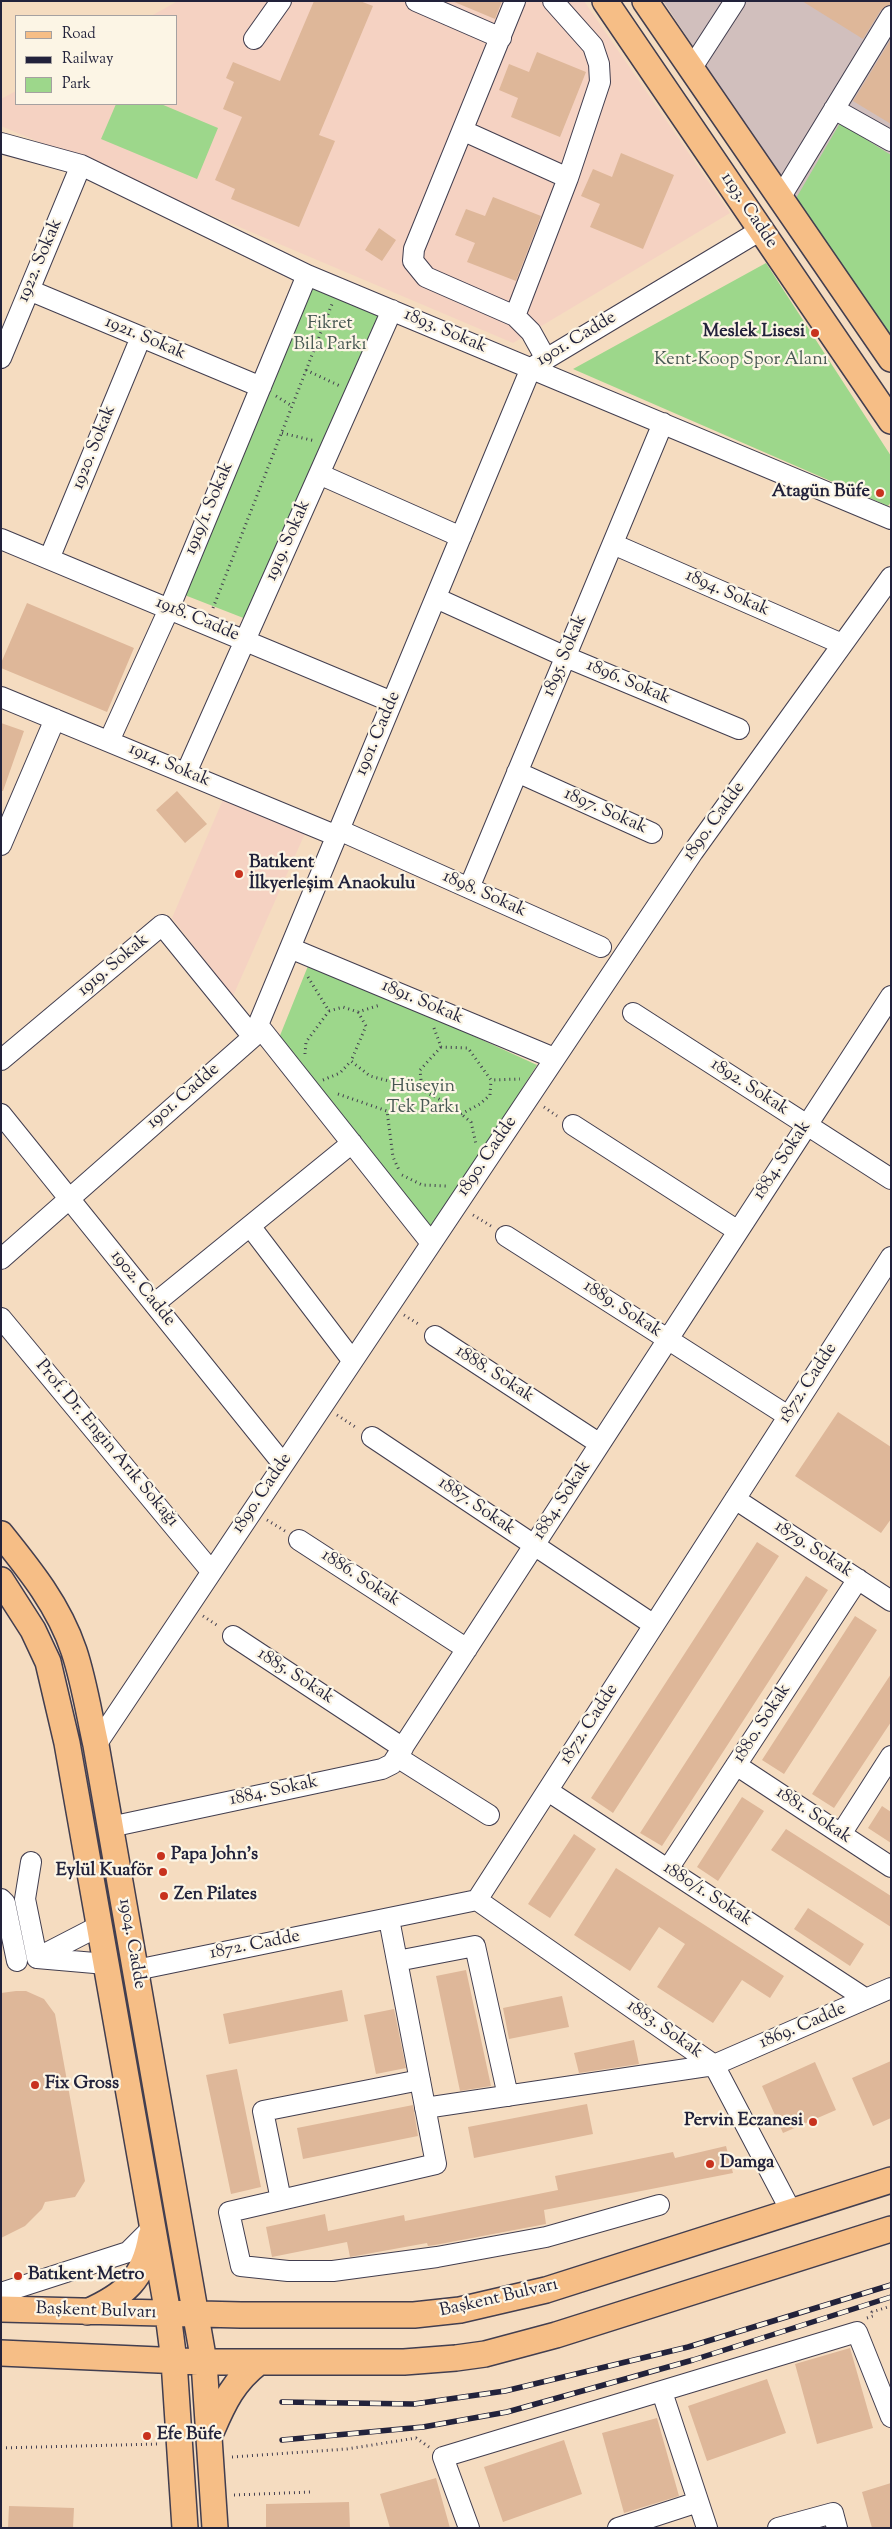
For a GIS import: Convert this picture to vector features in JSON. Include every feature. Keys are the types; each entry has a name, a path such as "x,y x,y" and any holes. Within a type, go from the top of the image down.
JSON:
{"main road":[{"name":"1193. Cadde","path":"605,1 891,421"},
{"name":"1193. Cadde","path":"645,1 891,359"},
{"path":"761,230 780,198"},
{"name":"1904. Cadde","path":"1,1534 35,1576 58,1614 74,1652 96,1745 197,2314 204,2362 215,2528"},
{"name":"1904. Cadde","path":"1,1580 33,1630 48,1662 67,1743 168,2314 174,2361 185,2528"},
{"name":"Başkent Bulvarı","path":"1,2309 168,2314 414,2315 460,2310 516,2299 792,2213 891,2180"},
{"path":"86,2312 113,2299 136,2279 148,2252 152,2226"},
{"path":"1,2353 204,2362 404,2362 486,2354 565,2332 891,2229"},
{"path":"210,2446 223,2403 236,2382 259,2362"}],"street":[{"path":"254,39 281,1"},
{"path":"416,1 501,38"},
{"path":"515,1 464,131 414,249 413,261 426,277 515,316 531,332 539,363"},
{"path":"515,316 568,178 600,82 599,64 593,46 553,1"},
{"path":"691,68 735,1"},
{"path":"780,198 891,16"},
{"path":"834,109 891,141"},
{"path":"464,131 568,178"},
{"name":"1893. Sokak","path":"1,143 81,165 307,275 392,310 539,363 663,423 891,519"},
{"name":"1922. Sokak","path":"1,358 81,165"},
{"name":"1901. Cadde","path":"1,1259 256,1031 461,537 539,363 761,230"},
{"name":"1919/1. Sokak","path":"109,741 169,609 307,275"},
{"name":"1921. Sokak","path":"29,290 261,387"},
{"name":"1919. Sokak","path":"186,773 392,310"},
{"name":"1920. Sokak","path":"49,559 141,337"},
{"name":"1895. Sokak","path":"469,888 663,423"},
{"path":"319,474 461,537"},
{"name":"1918. Cadde","path":"1,539 392,702"},
{"name":"1894. Sokak","path":"613,544 842,644"},
{"name":"1890. Cadde","path":"96,1745 692,852 891,577"},
{"name":"1896. Sokak","path":"436,598 566,657 739,729"},
{"name":"1914. Sokak","path":"1,696 186,773 338,833"},
{"path":"1,845 56,719"},
{"name":"1897. Sokak","path":"517,772 652,833"},
{"name":"1898. Sokak","path":"338,833 469,888 601,947"},
{"name":"1919. Sokak","path":"1,1060 162,925 256,1031"},
{"name":"1891. Sokak","path":"290,948 554,1058"},
{"name":"1884. Sokak","path":"110,1826 389,1766 468,1649 891,996"},
{"name":"1892. Sokak","path":"634,1013 891,1179"},
{"path":"256,1031 352,1143 431,1243"},
{"name":"1902. Cadde","path":"1,1114 282,1464"},
{"path":"573,1126 738,1230"},
{"path":"154,1304 352,1143"},
{"path":"250,1226 352,1360"},
{"name":"1889. Sokak","path":"506,1236 788,1416"},
{"name":"1872. Cadde","path":"136,1970 476,1900 891,1257"},
{"name":"Prof. Dr. Engin Arık Sokağı","path":"1,1318 211,1571"},
{"name":"1888. Sokak","path":"435,1336 600,1444"},
{"name":"1887. Sokak","path":"372,1437 654,1625"},
{"name":"1879. Sokak","path":"735,1499 891,1601"},
{"name":"1886. Sokak","path":"299,1540 468,1649"},
{"name":"1880. Sokak","path":"668,1869 858,1579"},
{"name":"1885. Sokak","path":"233,1636 489,1814"},
{"path":"841,1834 891,1756"},
{"name":"1881. Sokak","path":"736,1765 891,1867"},
{"name":"1880/1. Sokak","path":"548,1791 866,1999"},
{"path":"31,1862 25,1899 37,1958"},
{"path":"1,1899 5,1904 18,1961"},
{"name":"1883. Sokak","path":"476,1900 714,2065 792,2213"},
{"path":"389,1919 436,2164 228,2212 241,2266 288,2271 333,2271 437,2257 546,2237 659,2205"},
{"path":"37,1958 99,1926"},
{"path":"397,1961 475,1946 508,2096"},
{"path":"37,1958 106,1964"},
{"name":"1869. Cadde","path":"425,2108 714,2065 891,1988"},
{"path":"281,2200 263,2111 420,2080"},
{"path":"1,2281 123,2242 152,2226"},
{"path":"1,2293 128,2252 152,2226"},
{"path":"469,2528 443,2457 858,2332 891,2417"},
{"path":"662,2392 707,2528"},
{"path":"618,2528 698,2502"},
{"path":"778,2528 833,2513 838,2528"}],"path":[{"path":"207,624 338,288"},
{"path":"306,370 355,393"},
{"path":"282,433 332,446"},
{"path":"290,948 329,1011"},
{"path":"305,1062 306,1042 329,1011 343,1007 358,1012 386,1004"},
{"path":"323,1084 315,1079 326,1080 340,1073 351,1061 366,1026 358,1012"},
{"path":"433,1024 441,1048"},
{"path":"422,1090 420,1070 441,1048 468,1048 490,1080 490,1095 480,1104 461,1114"},
{"path":"351,1061 370,1076 422,1090 450,1105 471,1122 476,1144 473,1154"},
{"path":"490,1080 541,1078"},
{"path":"330,1089 338,1094 388,1111 392,1158 402,1175 422,1185 449,1186 456,1204 506,1236"},
{"path":"528,1097 573,1126"},
{"name":"1888. Sokak","path":"389,1305 435,1336"},
{"path":"322,1404 372,1437"},
{"path":"252,1510 299,1540"},
{"path":"188,1606 233,1636"},
{"path":"858,2332 859,2320 873,2316 872,2312 891,2306"},
{"path":"210,2446 346,2449 416,2438 443,2457"},
{"path":"1,2448 164,2444"},
{"path":"213,2496 311,2492"}],"shaded area":[{"path":"178,1 584,1 730,213 513,343 1,126 1,99 15,92 15,105 178,105 178,15 153,15"},
{"path":"663,1 891,1 891,344 795,200"},
{"name":"Batıkent İlkyerleşim Anaokulu","path":"225,795 306,831 233,996 172,918"}],"green space":[{"path":"116,105 163,105 218,128 197,179 101,139"},
{"path":"840,123 891,155 891,344 795,200"},
{"name":"Kent-Koop Spor Alanı","path":"766,263 891,456 891,502 888,506 573,369"},
{"name":"Fikret Bila Parkı","path":"309,283 379,315 246,619 182,594"},
{"name":"Hüseyin Tek Parkı","path":"310,961 537,1065 430,1234 279,1038"}],"building":[{"path":"314,1 360,1 373,6 319,135 335,141 299,227 231,199 235,189 215,180 242,117 223,109 234,82 226,78 233,62 280,81"},
{"path":"452,1 502,1 495,19"},
{"path":"802,1 891,1 891,4 881,10 863,39"},
{"path":"891,39 891,124 853,101"},
{"path":"537,52 586,72 560,137 511,117 518,98 499,90 509,64 529,72"},
{"path":"621,153 674,175 643,249 590,227 600,204 581,196 593,169 612,177"},
{"path":"493,197 541,216 516,281 467,262 475,243 455,235 466,209 485,216"},
{"path":"379,228 396,240 382,261 365,250"},
{"path":"27,603 134,648 107,712 1,668 1,663"},
{"path":"1,723 24,731 3,791 1,791"},
{"path":"177,791 207,824 185,843 156,810"},
{"path":"838,1412 891,1447 891,1519 881,1533 795,1476"},
{"path":"757,1542 779,1556 613,1813 591,1798"},
{"path":"806,1576 828,1590 662,1846 640,1833"},
{"path":"855,1616 877,1630 784,1774 762,1760"},
{"path":"891,1674 891,1722 834,1808 812,1794"},
{"path":"742,1797 764,1811 718,1881 697,1867"},
{"path":"882,1806 891,1812 891,1843 868,1828"},
{"path":"786,1829 891,1896 891,1927 771,1850"},
{"path":"574,1834 596,1849 550,1918 528,1904"},
{"path":"616,1868 784,1976 770,1998 742,1980 713,2023 657,1987 685,1944 659,1927 630,1971 574,1935"},
{"path":"808,1908 864,1944 850,1966 794,1929"},
{"path":"466,1970 491,2086 460,2091 436,1976"},
{"path":"342,1990 348,2021 229,2044 223,2014"},
{"name":"Fix Gross","path":"26,1991 44,1999 55,2014 85,2181 75,2197 45,2202 42,2209 25,2226 1,2238 1,1993"},
{"path":"562,1996 569,2027 509,2039 503,2008"},
{"path":"394,2009 406,2068 376,2074 364,2015"},
{"path":"634,2040 639,2064 579,2073 574,2053"},
{"path":"891,2061 891,2118 873,2126 852,2078"},
{"path":"815,2062 836,2110 783,2133 762,2086"},
{"path":"237,2069 261,2187 231,2194 206,2075"},
{"path":"587,2104 593,2134 474,2158 468,2127"},
{"path":"413,2105 418,2136 303,2159 297,2128"},
{"path":"726,2146 733,2173 544,2210 546,2224 435,2245 428,2246 427,2243 350,2257 347,2242 272,2257 266,2227 325,2214 328,2231 404,2215 405,2221 558,2190 555,2176 673,2152 675,2158"},
{"path":"850,2348 873,2428 817,2444 795,2364"},
{"path":"767,2379 786,2433 707,2461 688,2406"},
{"path":"657,2418 679,2496 624,2513 602,2433"},
{"path":"564,2440 582,2494 503,2522 484,2467"},
{"path":"436,2478 450,2528 390,2528 380,2494"},
{"path":"891,2483 891,2528 872,2528 862,2492"},
{"path":"349,2502 350,2528 266,2528 266,2504"},
{"path":"9,2506 74,2508 73,2528 8,2528"}],"railway":[{"path":"282,2402 414,2404 505,2391 688,2347 891,2285"},
{"path":"282,2440 423,2427 507,2412 693,2360 891,2297"}],"place":[{"name":"Meslek Lisesi","path":"815,333"},
{"name":"Atagün Büfe","path":"880,493"},
{"name":"Batıkent İlkyerleşim Anaokulu","path":"239,874"},
{"name":"Papa John's","path":"161,1856"},
{"name":"Eylül Kuaför","path":"163,1872"},
{"name":"Zen Pilates","path":"164,1896"},
{"name":"Fix Gross","path":"35,2085"},
{"name":"Pervin Eczanesi","path":"813,2122"},
{"name":"Damga","path":"710,2164"},
{"name":"Batıkent Metro","path":"18,2276"},
{"name":"Efe Büfe","path":"147,2436"}]}
